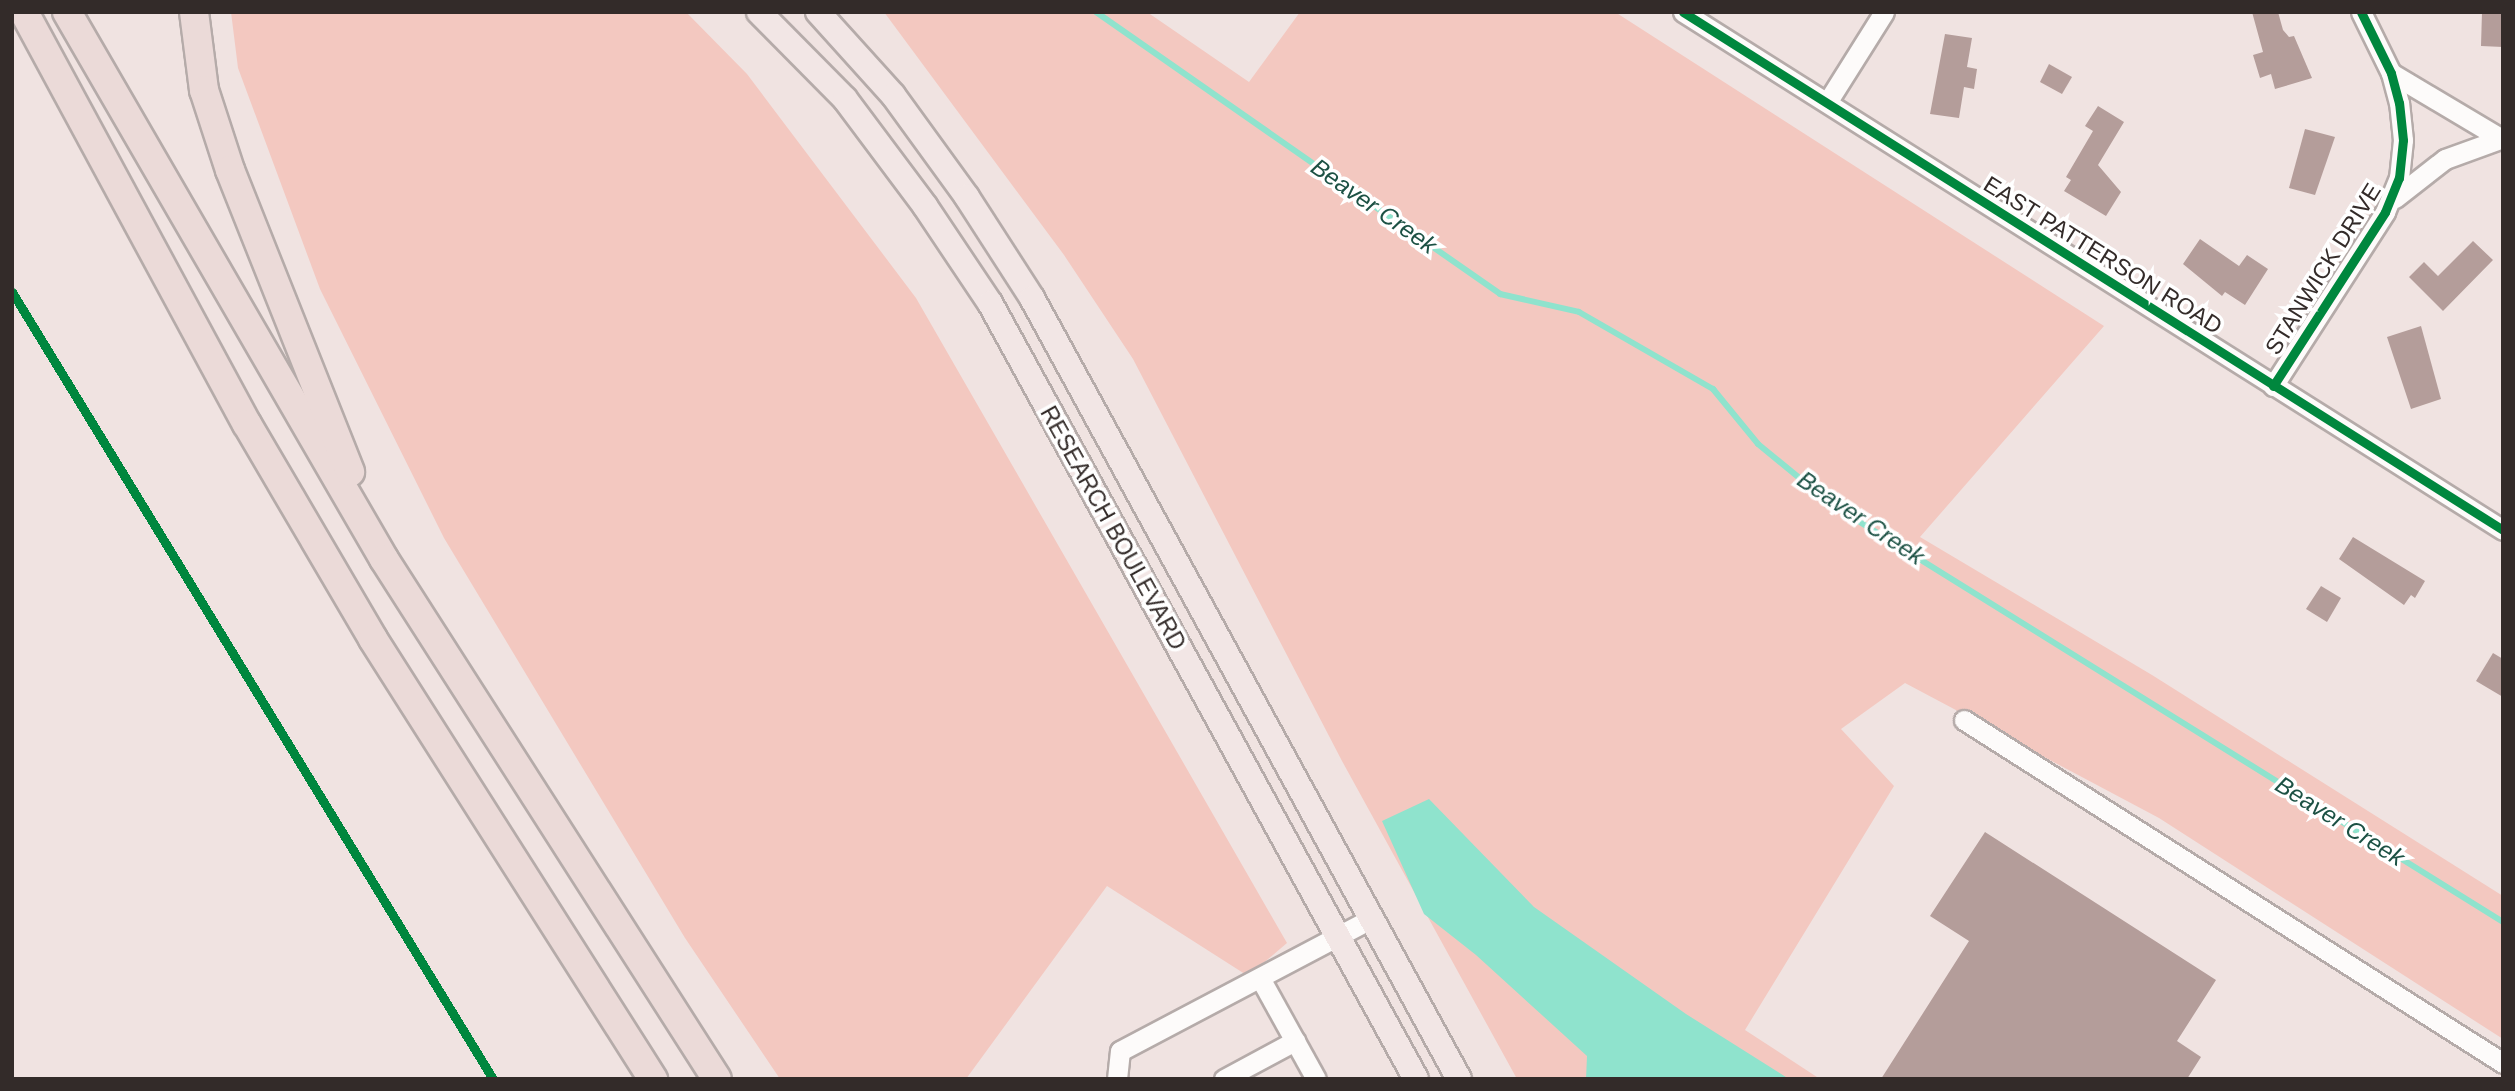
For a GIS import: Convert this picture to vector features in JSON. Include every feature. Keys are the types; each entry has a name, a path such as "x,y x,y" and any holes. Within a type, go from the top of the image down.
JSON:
{"highway":[{"path":"24,12 247,424 373,639 653,1079"},
{"path":"67,12 384,559 717,1079"},
{"path":"194,12 204,90 230,170 384,559"}],"main road":[{"name":"RESEARCH BOULEVARD","path":"759,12 845,99 925,206 989,303 1416,1079"},
{"name":"RESEARCH BOULEVARD","path":"818,12 893,95 967,197 1032,298 1459,1079"}],"street":[{"name":"EAST PATTERSON ROAD","path":"1683,12 1828,101 2503,530"},
{"path":"1828,101 1884,12"},
{"name":"STANWICK DRIVE","path":"2273,386 2385,212 2402,158 2402,120 2391,73 2361,12"},
{"path":"2391,73 2501,138"},
{"path":"2385,212 2397,195 2429,169 2501,138"},
{"path":"1964,720 2503,1063"},
{"path":"1117,1079 1120,1051 1370,919"},
{"path":"1260,978 1316,1079"},
{"path":"1224,1079 1295,1041"}],"shaded area":[{"path":"231,12 686,12 747,74 916,298 1287,943 1248,976 1107,886 966,1079 780,1079 685,938 444,538 320,289 238,68"},
{"path":"884,12 1147,12 1249,82 1300,12 1615,12 2104,326 1920,537 2152,675 2503,896 2503,1039 2159,818 1905,683 1841,729 1894,786 1745,1030 1820,1079 1517,1079 1342,761 1133,359 1064,255"},
{"path":"1429,799 1534,907 1686,1014 1789,1079 1586,1079 1587,1056 1476,955 1424,914 1382,821"}],"building":[{"path":"2252,12 2278,12 2283,30 2289,37 2294,36 2312,78 2275,89 2271,74 2260,78 2253,55 2263,52"},
{"path":"2482,12 2503,12 2503,47 2481,46"},
{"path":"1945,34 1972,38 1967,67 1977,69 1974,89 1964,87 1959,118 1930,114"},
{"path":"2049,64 2072,77 2062,94 2040,82"},
{"path":"2098,106 2124,122 2098,165 2121,192 2106,216 2064,191 2071,180 2066,177 2093,131 2085,126"},
{"path":"2305,129 2335,137 2315,195 2289,188"},
{"path":"2200,239 2239,266 2247,255 2268,269 2245,305 2225,292 2222,296 2183,264"},
{"path":"2473,241 2493,260 2443,311 2409,277 2424,262 2438,276"},
{"path":"2421,326 2441,399 2411,409 2387,337"},
{"path":"2353,537 2425,581 2415,598 2411,595 2404,605 2339,559"},
{"path":"2321,586 2341,598 2327,622 2306,609"},
{"path":"2493,653 2503,659 2503,697 2476,681"},
{"path":"1985,832 2216,980 2177,1041 2201,1057 2187,1079 1881,1079 1969,941 1930,916"}],"waterway":[{"name":"Beaver Creek","path":"1096,12 1500,294 1579,312 1713,389 1758,444 1831,504 2503,922"}],"cycle path":[{"path":"1683,12 2503,530"},
{"path":"2273,386 2385,212 2399,178 2403,140 2399,103 2391,73 2361,12"},
{"path":"12,292 493,1079"}]}
